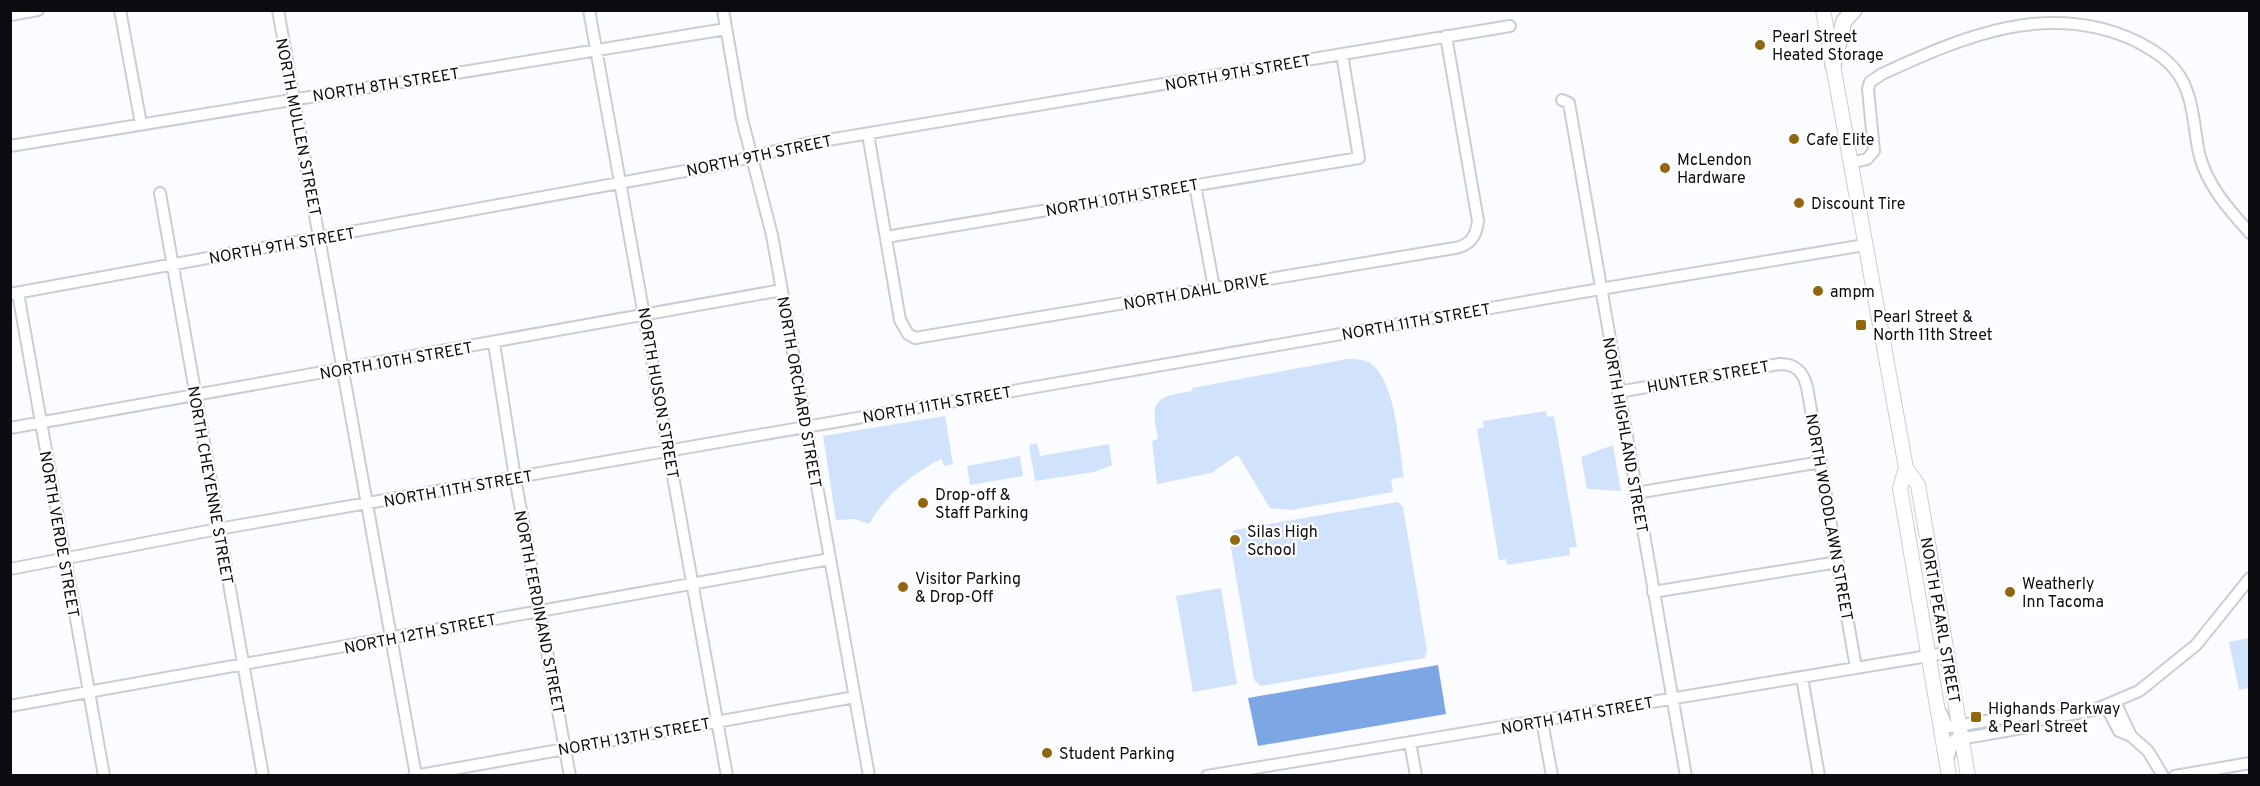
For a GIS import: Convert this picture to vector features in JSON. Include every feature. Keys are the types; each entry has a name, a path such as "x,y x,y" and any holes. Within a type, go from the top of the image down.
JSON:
{"highway":[{"path":"1833,65 1844,21 1854,10"}],"main road":[{"name":"NORTH PEARL STREET","path":"1823,10 1906,468 1918,485 1968,776"},
{"name":"NORTH PEARL STREET","path":"1906,468 1900,488 1948,769"}],"street":[{"path":"10,15 38,10"},
{"path":"120,10 141,124"},
{"name":"NORTH MULLEN STREET","path":"278,10 415,775"},
{"name":"NORTH HUSON STREET","path":"590,10 727,776"},
{"name":"NORTH ORCHARD STREET","path":"723,10 750,156 772,235 869,776"},
{"path":"1851,164 1869,158 1875,149 1868,94 1869,85 1874,79 1918,57 1976,34 2037,18 2074,19 2104,26 2129,37 2162,57 2176,71 2186,90 2200,156 2208,177 2224,202 2250,233"},
{"name":"NORTH 9TH STREET","path":"14,294 718,165 750,156 868,134 1510,26"},
{"name":"NORTH 8TH STREET","path":"10,146 726,29"},
{"name":"NORTH DAHL DRIVE","path":"886,237 900,320 908,334 915,338 1455,248 1469,243 1477,231 1477,212 1446,36"},
{"name":"NORTH 10TH STREET","path":"886,237 1359,158 1342,54"},
{"name":"NORTH HIGHLAND STREET","path":"1562,100 1569,103 1686,776"},
{"path":"868,134 886,237"},
{"path":"1195,185 1214,288"},
{"name":"NORTH CHEYENNE STREET","path":"160,193 194,396 263,776"},
{"name":"NORTH 11TH STREET","path":"10,569 218,529 368,505 1600,289 1865,245"},
{"name":"NORTH 10TH STREET","path":"10,428 782,290"},
{"name":"NORTH VERDE STREET","path":"14,294 40,423 104,776"},
{"name":"NORTH FERDINAND STREET","path":"494,343 515,478 570,776"},
{"name":"HUNTER STREET","path":"1618,392 1779,364 1797,368"},
{"name":"NORTH WOODLAWN STREET","path":"1797,368 1808,387 1856,668"},
{"path":"1636,493 1821,462"},
{"name":"NORTH 12TH STREET","path":"10,706 390,640 830,559"},
{"path":"1653,592 1838,562"},
{"path":"1937,702 1946,724 1960,732 2028,727 2039,720 2111,704 2150,683 2196,645 2250,578"},
{"name":"NORTH 14TH STREET","path":"1207,776 1946,653"},
{"path":"1802,677 1819,776"},
{"name":"NORTH 13TH STREET","path":"415,775 855,697"},
{"path":"2111,704 2131,736 2148,751 2163,776"},
{"path":"1542,721 1552,776"},
{"path":"1948,769 1951,742 1960,732"},
{"path":"1410,742 1416,776"},
{"path":"2175,776 2250,762"},
{"path":"1278,764 1280,776"}],"shaded area":[{"path":"1347,359 1370,363 1386,384 1395,416 1404,477 1391,479 1393,492 1291,510 1270,508 1238,455 1211,473 1157,484 1152,441 1158,439 1155,408 1163,399 1193,391 1192,388"},
{"path":"1546,411 1547,417 1554,416 1577,547 1569,548 1570,555 1507,565 1506,559 1499,560 1477,429 1484,427 1483,421"},
{"path":"945,416 953,464 944,466 941,459 920,471 891,495 875,513 869,524 855,519 836,520 823,436"},
{"path":"1037,443 1040,456 1109,444 1112,465 1094,472 1035,481 1029,445"},
{"path":"1613,445 1621,491 1587,489 1581,457"},
{"path":"1020,456 1023,476 970,485 967,466"},
{"path":"1398,502 1403,507 1427,651 1425,658 1261,686 1254,680 1229,537 1234,530"},
{"path":"1221,588 1237,684 1193,692 1176,596"},
{"path":"2249,638 2249,688 2239,690 2229,642"}],"water":[{"path":"1438,665 1446,714 1258,746 1248,698"}],"place":[{"name":"Pearl Street Heated Storage","path":"1760,45"},
{"name":"Cafe Elite","path":"1794,139"},
{"name":"McLendon Hardware","path":"1665,168"},
{"name":"Discount Tire","path":"1799,203"},
{"name":"ampm","path":"1818,291"},
{"name":"Pearl Street & North 11th Street","path":"1861,325"},
{"name":"Drop-off & Staff Parking","path":"923,503"},
{"name":"Silas High School","path":"1235,540"},
{"name":"Visitor Parking & Drop-Off","path":"903,587"},
{"name":"Weatherly Inn Tacoma","path":"2010,592"},
{"name":"Highands Parkway & Pearl Street","path":"1976,717"},
{"name":"Student Parking","path":"1047,753"}]}
